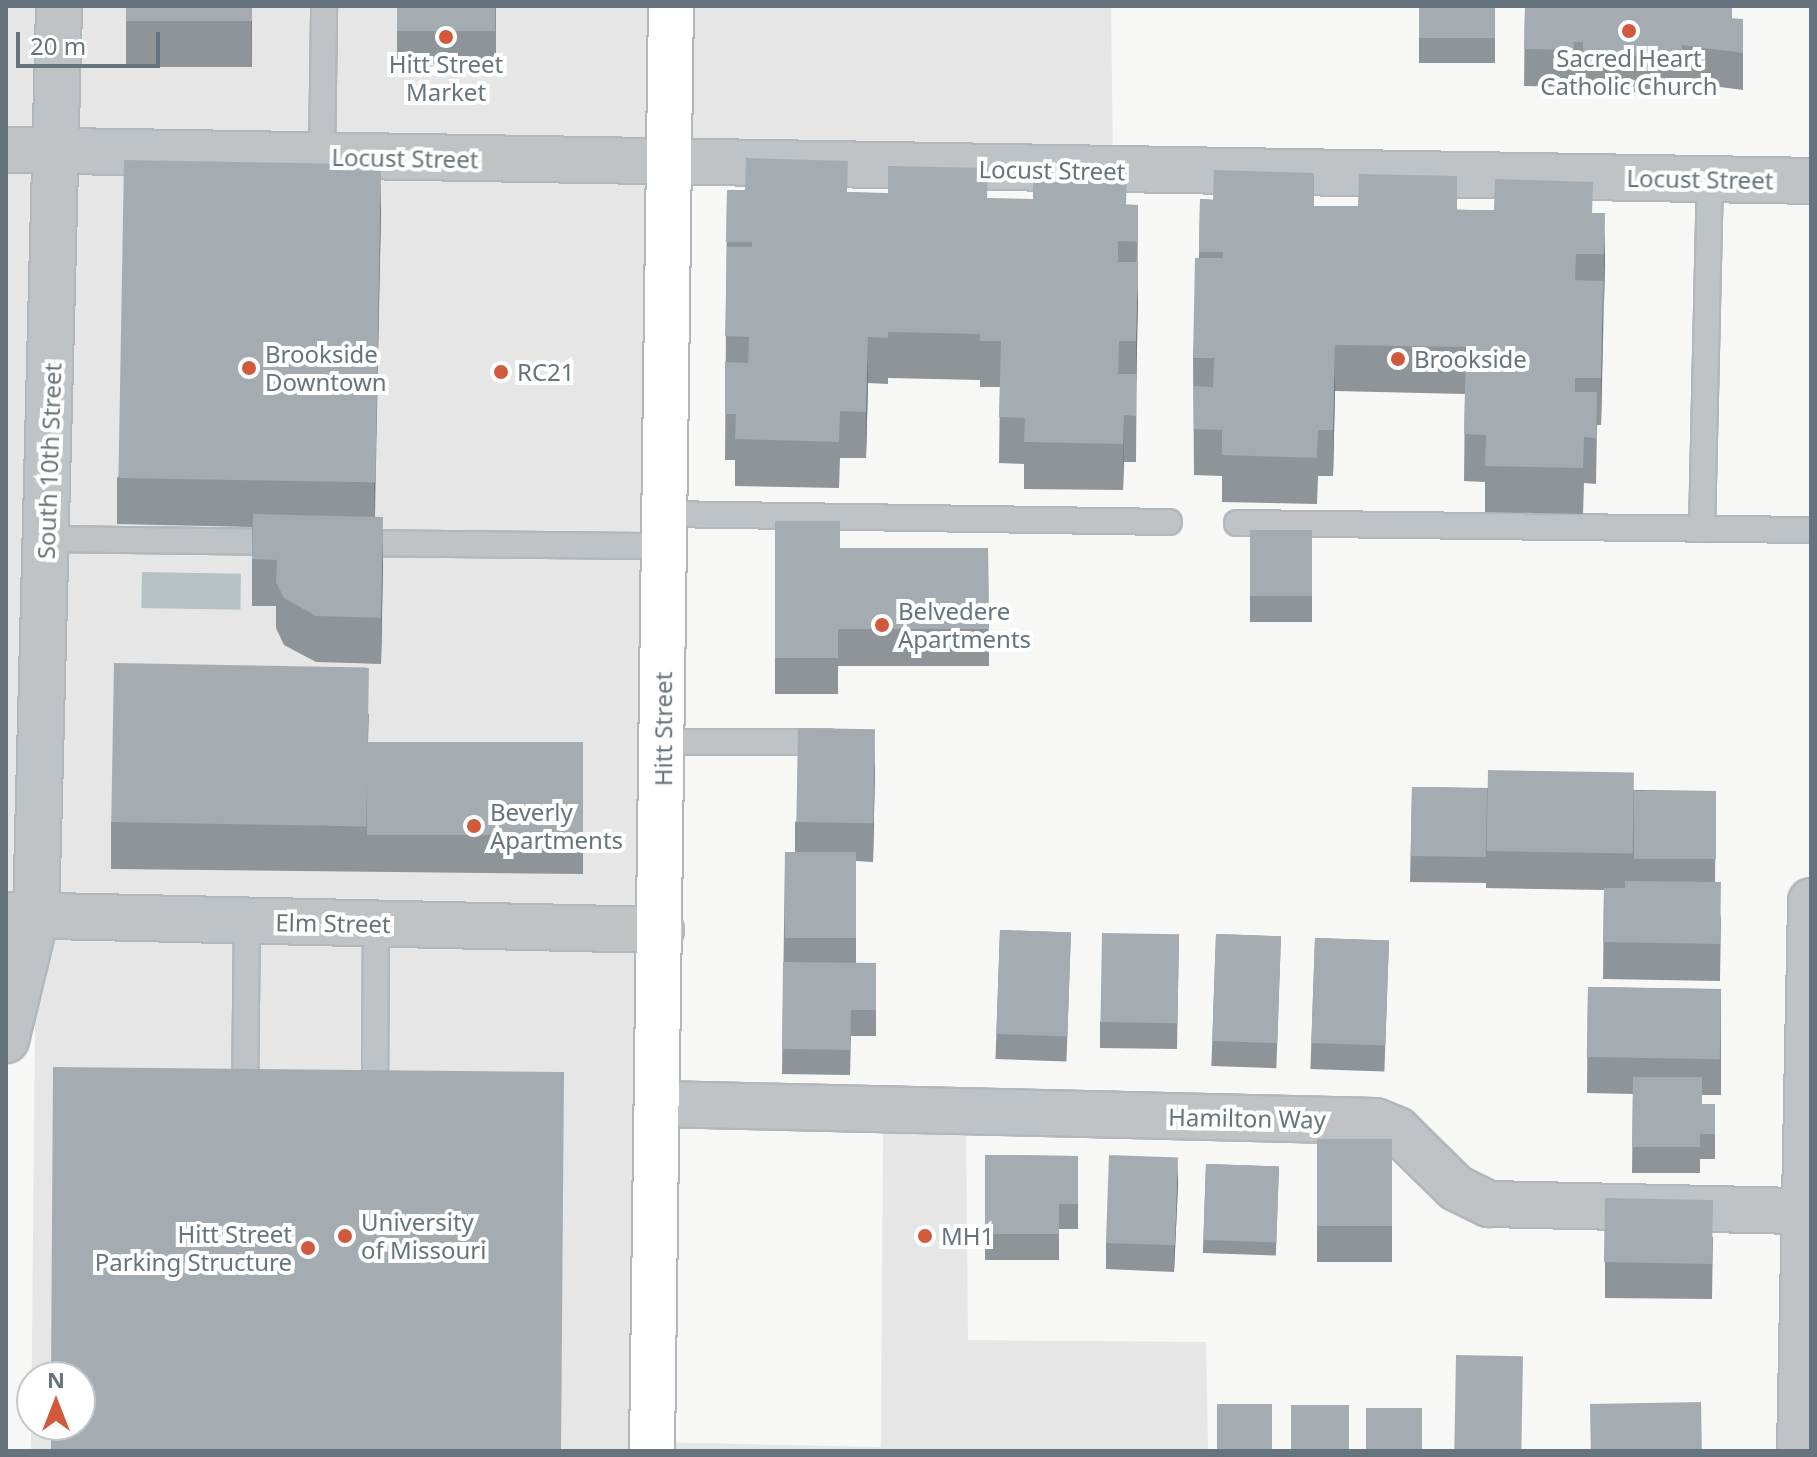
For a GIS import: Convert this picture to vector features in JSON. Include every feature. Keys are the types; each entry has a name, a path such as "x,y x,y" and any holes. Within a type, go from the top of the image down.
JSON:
{"street":[{"name":"South 10th Street","path":"6,1040 21,916 46,539 59,6"},
{"name":"Hitt Street","path":"652,1451 660,1104 671,6"},
{"name":"Locust Street","path":"6,150 1811,181"},
{"path":"1800,1451 1811,901"},
{"name":"Elm Street","path":"21,916 661,930"},
{"name":"Hamilton Way","path":"660,1104 1375,1121 1397,1130 1456,1188 1489,1204 1805,1211"}],"lane":[{"path":"322,157 324,6"},
{"path":"1702,529 1710,179"},
{"path":"46,539 314,542 664,530 1169,522"},
{"path":"1237,523 1811,530"},
{"path":"663,742 852,742"},
{"path":"245,1115 247,921"},
{"path":"375,1117 376,924"}],"shaded area":[{"path":"6,6 1111,6 1113,171 668,163 653,1442 881,1447 883,1131 966,1132 968,1340 1206,1342 1208,1451 31,1451 31,1441 96,1441 96,1361 32,1361 36,921 6,1040"},
{"path":"142,572 241,574 240,610 141,608"}],"building":[{"path":"126,6 252,6 252,21 126,21"},
{"path":"397,6 495,6 495,31 397,31"},
{"path":"1419,6 1495,6 1495,38 1419,38"},
{"path":"1525,6 1732,6 1732,19 1743,19 1743,53 1682,45 1682,56 1583,55 1583,42 1574,42 1574,50 1524,49"},
{"path":"746,158 848,161 847,192 888,193 888,166 988,168 987,198 1033,199 1033,172 1127,173 1126,205 1138,205 1138,242 1118,241 1118,262 1138,262 1136,341 1119,341 1118,374 1136,374 1136,416 1124,415 1123,444 1024,442 1025,418 999,417 1001,341 980,341 980,334 888,332 888,338 868,337 866,412 840,411 839,442 735,439 736,414 725,414 725,362 748,363 749,337 725,336 727,247 752,247 752,242 726,242 727,190 745,190"},
{"name":"Brookside Downtown","path":"124,160 381,164 375,482 118,478"},
{"name":"Brookside","path":"1214,170 1314,173 1314,206 1358,206 1359,174 1457,176 1457,210 1494,210 1495,179 1593,182 1592,213 1605,213 1604,254 1576,254 1575,280 1603,281 1601,378 1575,378 1575,392 1597,392 1596,438 1584,437 1583,468 1485,466 1486,435 1464,434 1466,347 1335,345 1333,430 1318,430 1317,458 1222,455 1222,430 1194,429 1194,386 1213,387 1214,358 1193,358 1195,258 1222,258 1223,252 1199,252 1200,199 1213,200"},
{"path":"253,514 383,517 381,618 316,616 284,598 276,582 277,560 252,559"},
{"name":"Belvedere Apartments","path":"775,521 840,521 840,548 988,548 989,629 838,629 838,658 775,658"},
{"path":"1250,530 1312,530 1312,596 1250,596"},
{"path":"114,663 369,667 366,826 111,822"},
{"path":"798,728 875,729 873,823 796,822"},
{"path":"367,742 583,742 583,835 367,835"},
{"path":"1488,770 1634,773 1633,854 1487,851"},
{"path":"1412,787 1487,788 1486,857 1411,856"},
{"path":"1634,791 1716,791 1716,859 1634,859"},
{"path":"785,852 856,852 856,938 785,938"},
{"path":"1625,881 1721,882 1720,944 1603,942 1604,888 1625,888"},
{"path":"1000,930 1071,932 1067,1036 996,1034"},
{"path":"1102,933 1179,934 1177,1023 1100,1022"},
{"path":"1216,934 1281,936 1277,1043 1212,1041"},
{"path":"1315,938 1389,941 1385,1046 1311,1043"},
{"path":"783,962 876,963 876,1010 851,1010 850,1050 782,1049"},
{"path":"1588,987 1721,989 1720,1059 1587,1057"},
{"name":"Hitt Street Parking Structure","path":"53,1067 564,1072 561,1451 51,1451 51,1441 96,1441 96,1361 51,1361"},
{"path":"1633,1077 1702,1077 1702,1104 1715,1104 1715,1134 1700,1134 1700,1147 1632,1147"},
{"path":"1317,1139 1392,1139 1392,1226 1317,1226"},
{"path":"985,1155 1078,1156 1078,1204 1059,1204 1059,1234 985,1234"},
{"path":"1109,1155 1178,1157 1175,1245 1106,1243"},
{"path":"1206,1164 1279,1167 1276,1243 1203,1240"},
{"path":"1605,1198 1713,1200 1712,1264 1604,1262"},
{"path":"1456,1355 1523,1356 1521,1451 1454,1451"},
{"path":"1701,1402 1702,1451 1591,1451 1590,1404"},
{"path":"1217,1404 1272,1404 1272,1451 1217,1451"},
{"path":"1291,1405 1349,1405 1349,1451 1291,1451"},
{"path":"1366,1408 1422,1408 1422,1451 1366,1451"}],"place":[{"name":"Sacred Heart Catholic Church","path":"1629,31"},
{"name":"Hitt Street Market","path":"446,37"},
{"name":"Brookside","path":"1398,359"},
{"name":"Brookside Downtown","path":"249,368"},
{"name":"RC21","path":"501,372"},
{"name":"Belvedere Apartments","path":"882,625"},
{"name":"Beverly Apartments","path":"474,826"},
{"name":"University of Missouri","path":"345,1236"},
{"name":"MH1","path":"925,1236"},
{"name":"Hitt Street Parking Structure","path":"308,1248"}]}
